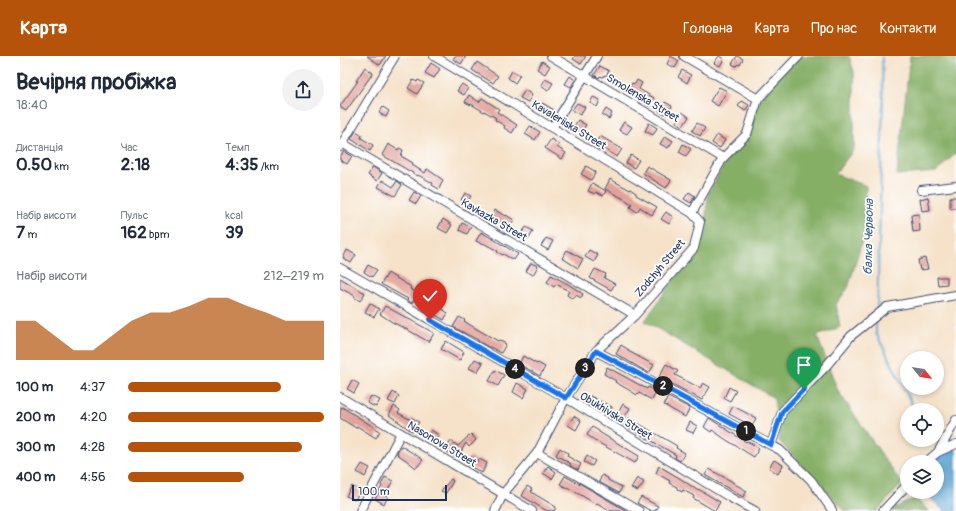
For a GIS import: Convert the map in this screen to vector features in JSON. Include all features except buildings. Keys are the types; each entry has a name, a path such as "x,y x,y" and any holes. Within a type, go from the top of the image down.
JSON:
{"street":[{"path":"341,145 395,56"},
{"name":"Kavaleriiska Street","path":"434,56 692,213"},
{"name":"Smolenska Street","path":"551,56 723,158"},
{"path":"552,128 597,56"},
{"path":"684,56 758,98"},
{"path":"692,213 723,158 747,134 758,98 799,56"},
{"name":"Kavkazka Street","path":"341,145 635,315"},
{"path":"922,190 956,186"},
{"name":"Zodchyh Street","path":"635,315 694,248 700,222 692,213"},
{"name":"Obukhivska Street","path":"340,268 566,398 755,511"},
{"path":"771,445 782,412 827,365 851,336 887,307 956,295"},
{"path":"495,511 503,494 537,453 566,398 596,351 635,315"},
{"path":"596,351 780,450 810,480 831,511"},
{"name":"Nasonova Street","path":"340,397 532,511"},
{"path":"938,452 956,420"},
{"path":"360,511 401,433"},
{"path":"934,455 956,444"},
{"path":"537,453 639,511"},
{"path":"883,511 900,493"}],"green space":[{"path":"794,56 849,56 854,72 854,149 835,174 866,186 865,231 848,288 836,304 840,327 817,336 838,391 900,481 900,486 877,511 845,511 779,441 774,398 645,321 704,235 708,194 772,77"},
{"path":"910,56 956,56 956,153 936,172 897,175"},
{"path":"914,499 917,499 929,511 888,511"}],"water":[{"path":"956,449 956,511 944,511 932,499 944,499 944,455 942,455"}],"waterway":[{"name":"балка Червона","path":"877,312 883,102 882,56"},
{"name":"балка Червона","path":"876,318 876,333 911,403"}],"route":[{"path":"430,320 566,398 596,351 771,445 782,412 804,389"}]}
